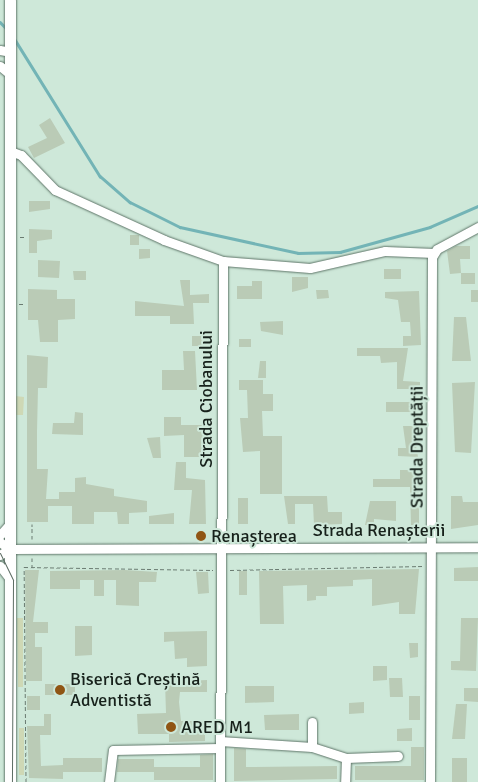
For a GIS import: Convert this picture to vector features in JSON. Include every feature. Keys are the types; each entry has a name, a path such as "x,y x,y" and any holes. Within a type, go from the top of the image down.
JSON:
{"main road":[{"path":"10,0 7,50 10,74 9,525 3,549 10,579 5,726 5,764 10,782"}],"street":[{"path":"0,66 10,74"},
{"path":"10,151 21,155 55,190 164,240 223,261 310,268 385,251 434,252 478,227"},
{"name":"Strada Dreptății","path":"430,782 434,547 434,252"},
{"name":"Strada Ciobanului","path":"220,782 223,261"},
{"path":"0,534 9,525"},
{"name":"Strada Renașterii","path":"3,549 221,546 478,547"},
{"path":"0,566 10,579"},
{"path":"312,722 312,747"},
{"path":"110,782 113,750 220,745 312,747 346,758 398,756"},
{"path":"345,782 346,758"}],"path":[{"path":"16,236 26,237"},
{"path":"16,304 26,304"},
{"path":"24,580 26,782"}],"green space":[{"path":"15,396 24,397 23,415 15,415"},
{"path":"17,618 23,618 23,687 18,687"},
{"path":"19,728 24,728 24,775 19,775"}],"building":[{"path":"50,118 65,143 34,158 28,147 47,138 39,125"},
{"path":"29,201 50,201 50,209 29,212"},
{"path":"29,229 52,230 52,239 37,241 37,253 29,253"},
{"path":"130,235 139,235 139,245 130,245"},
{"path":"456,246 470,246 470,259 460,259 461,273 450,274 447,251"},
{"path":"139,249 150,249 150,258 139,259"},
{"path":"38,260 60,261 59,278 38,277"},
{"path":"384,269 401,269 401,279 384,279"},
{"path":"73,271 86,271 86,280 74,280"},
{"path":"461,273 475,273 475,284 461,284"},
{"path":"292,277 308,277 308,288 292,292"},
{"path":"180,280 190,280 190,295 209,294 209,303 193,303 194,324 170,324 170,316 135,316 135,301 184,306"},
{"path":"252,281 262,281 262,299 237,299 237,286 252,286"},
{"path":"28,289 57,290 57,299 75,299 75,319 58,320 58,342 40,342 38,320 28,320"},
{"path":"316,290 328,290 329,298 317,299"},
{"path":"471,290 478,290 478,302 471,302"},
{"path":"419,291 421,345 403,346 403,336 411,336 410,322 401,322 398,300 385,298 385,292"},
{"path":"454,317 466,317 471,361 452,361"},
{"path":"283,321 283,335 261,331 260,322"},
{"path":"192,336 210,336 209,346 192,346"},
{"path":"239,339 251,339 251,347 239,347"},
{"path":"357,348 408,348 403,381 420,382 420,389 397,389 397,362 381,363 380,356 357,356"},
{"path":"183,351 195,351 197,390 162,390 162,370 184,370"},
{"path":"27,355 48,357 47,388 38,388 37,432 37,469 48,469 46,499 59,499 59,492 75,492 75,478 86,477 86,484 114,489 114,496 147,501 147,512 129,513 129,524 118,524 117,512 94,512 94,524 72,524 72,506 48,506 48,522 27,522"},
{"path":"260,361 266,361 266,378 258,378"},
{"path":"239,380 263,380 263,394 273,394 273,411 262,411 263,436 282,436 282,494 260,494 260,451 243,452 240,418 248,418 247,390 239,390"},
{"path":"475,382 471,453 455,452 452,383"},
{"path":"386,402 411,402 411,412 386,412"},
{"path":"75,412 83,413 83,435 52,434 53,423 74,423"},
{"path":"164,417 181,417 181,425 207,425 204,457 184,457 184,435 164,436"},
{"path":"403,426 419,426 419,434 414,434 418,457 398,456 398,448 406,448"},
{"path":"160,437 161,458 153,458 147,438"},
{"path":"176,462 186,462 186,478 205,480 206,524 189,524 192,490 174,490"},
{"path":"400,470 419,470 419,525 411,525 410,487 373,487 373,479 400,479"},
{"path":"284,496 327,496 328,512 342,512 342,524 314,525 313,504 295,504 295,524 288,524"},
{"path":"451,496 462,496 463,502 478,502 478,525 451,529"},
{"path":"238,498 248,498 248,524 238,524"},
{"path":"370,501 396,501 396,521 374,519 374,525 365,525"},
{"path":"174,513 174,524 149,524 149,516"},
{"path":"478,567 478,581 454,581 454,568"},
{"path":"419,569 415,614 399,614 399,602 372,606 372,579 353,580 353,586 327,587 327,596 316,596 316,600 307,601 307,585 283,586 284,624 260,624 259,571"},
{"path":"25,570 39,570 33,622 48,622 48,633 35,633 35,647 42,647 42,681 26,681"},
{"path":"125,570 157,572 156,582 139,582 139,606 116,605 116,580 104,580 104,596 94,596 94,580 80,580 80,589 50,589 50,571"},
{"path":"239,571 247,571 247,595 239,595"},
{"path":"196,572 208,572 209,593 198,594"},
{"path":"461,618 478,618 476,671 451,670 451,661 460,661"},
{"path":"75,626 92,626 92,655 75,656"},
{"path":"207,631 207,666 187,667 187,658 175,659 174,641 164,642 164,632"},
{"path":"409,643 418,643 418,657 410,658"},
{"path":"373,666 387,666 387,680 373,681"},
{"path":"389,678 402,678 403,697 390,697"},
{"name":"ARED M1","path":"207,680 207,692 180,692 179,702 181,721 205,721 205,741 169,742 169,734 138,734 137,714 166,713 165,682"},
{"name":"Biserică Creștină Adventistă","path":"45,684 75,684 75,695 45,695"},
{"path":"245,686 274,686 274,702 245,703"},
{"path":"464,688 478,688 478,702 464,701"},
{"path":"27,696 40,696 40,710 27,710"},
{"path":"409,696 420,696 420,720 409,720"},
{"path":"364,702 364,713 349,714 349,703"},
{"path":"456,704 467,704 465,739 452,739"},
{"path":"44,714 51,714 51,735 40,735 41,766 63,765 63,758 102,758 102,772 63,772 63,779 29,778 27,726 44,726"},
{"path":"299,714 299,730 265,730 264,715"},
{"path":"412,728 412,741 397,741 397,729"},
{"path":"411,747 424,747 424,780 355,780 355,766 411,766"},
{"path":"234,748 246,749 246,767 337,766 337,779 234,781"},
{"path":"213,754 213,780 154,780 154,767 200,767 200,755"},
{"path":"452,758 467,758 467,782 452,782"},
{"path":"118,759 154,759 154,772 117,772"}],"waterway":[{"path":"0,22 6,28"},
{"path":"14,38 100,176 130,202 180,227 298,253 340,252 430,227 478,206"}],"tram line":[{"path":"0,553 13,580 12,782"}],"place":[{"name":"Renașterea","path":"201,536"},
{"name":"Biserică Creștină Adventistă","path":"60,690"},
{"name":"ARED M1","path":"171,727"}]}
